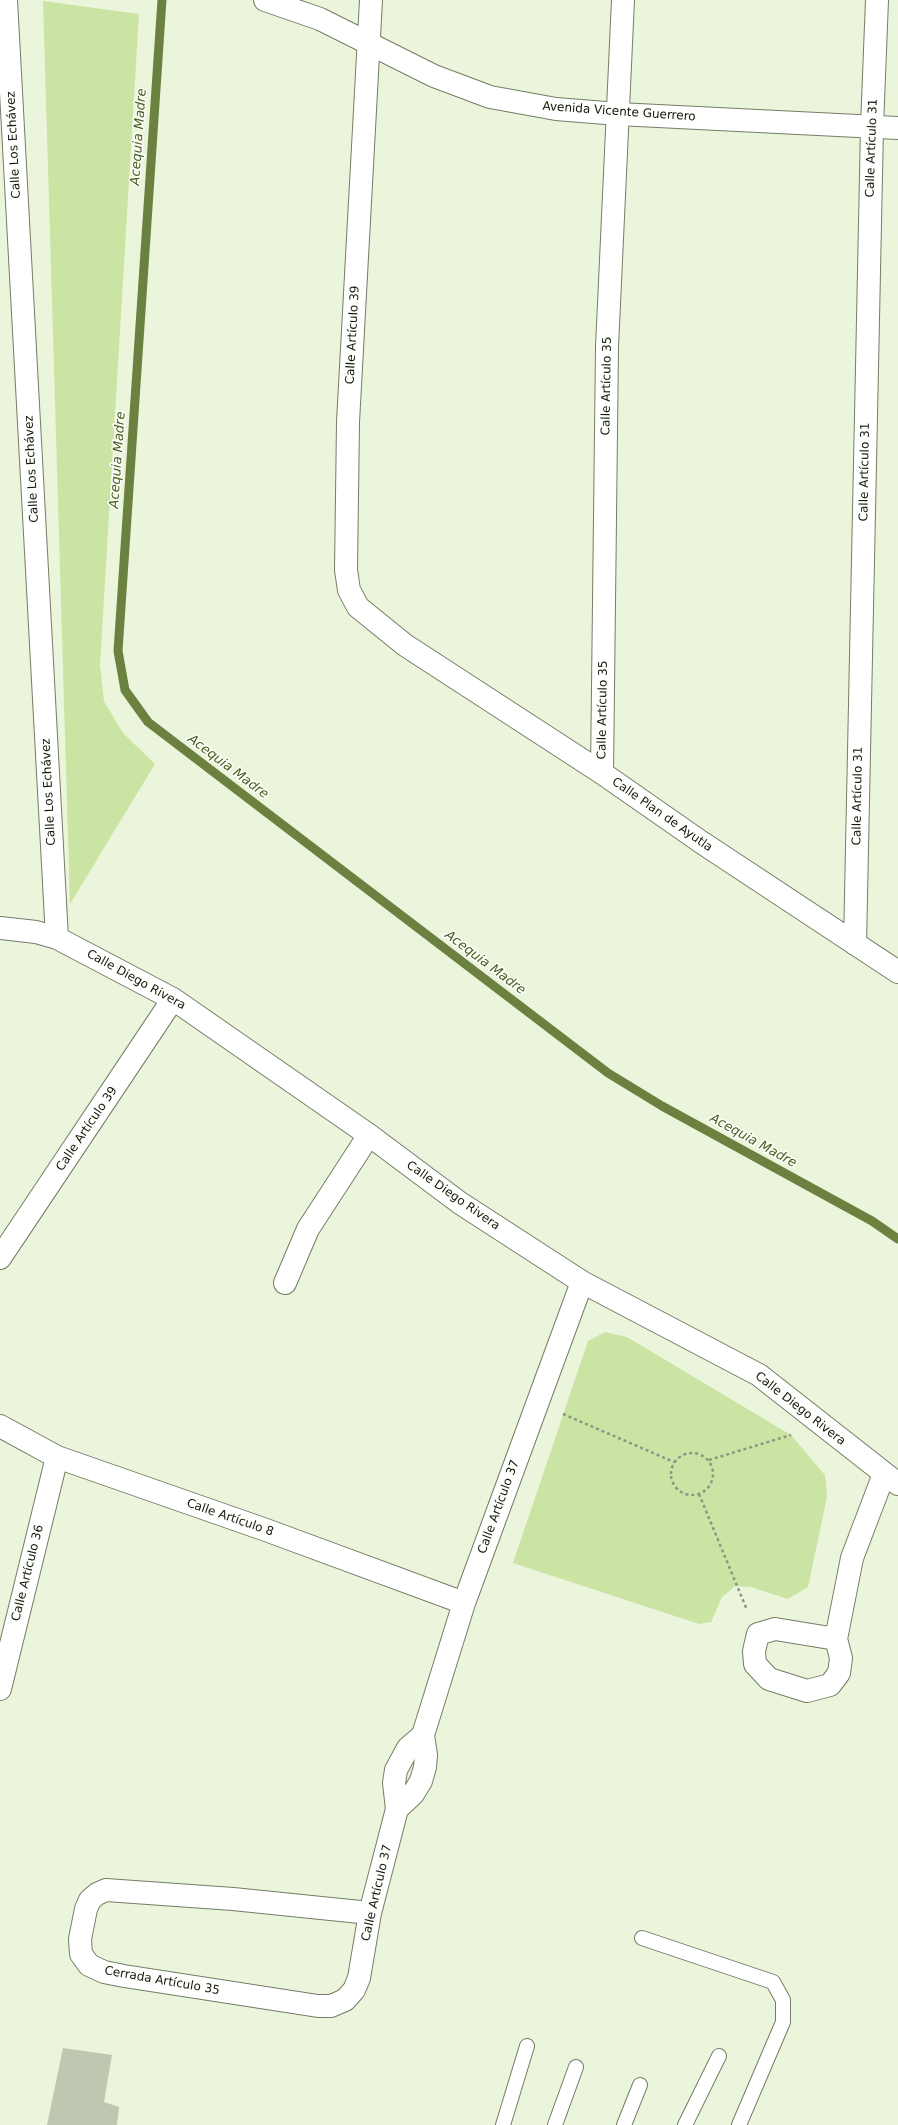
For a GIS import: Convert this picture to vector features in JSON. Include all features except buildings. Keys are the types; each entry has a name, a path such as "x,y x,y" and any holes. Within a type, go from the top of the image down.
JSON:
{"street":[{"name":"Calle Los Echávez","path":"6,0 58,938"},
{"name":"Avenida Vicente Guerrero","path":"265,0 320,19 369,45 434,76 490,97 556,110 898,128"},
{"name":"Calle Artículo 39","path":"371,0 348,422 346,570 349,590 358,607 405,645"},
{"name":"Calle Artículo 35","path":"602,773 607,347 623,0"},
{"name":"Calle Artículo 31","path":"855,944 872,127 877,0"},
{"name":"Calle Plan de Ayutla","path":"405,645 602,773 701,842 898,972"},
{"name":"Calle Diego Rivera","path":"0,928 36,932 58,938 173,999 369,1135 460,1203 582,1282 759,1375 807,1415 891,1479"},
{"name":"Calle Artículo 39","path":"0,1258 173,999"},
{"path":"286,1283 308,1229 369,1135"},
{"name":"Calle Artículo 37","path":"360,1978 370,1913 398,1809 413,1794 421,1781 425,1767 426,1755 423,1735 464,1603 582,1282"},
{"name":"Calle Artículo 8","path":"0,1426 57,1458 266,1530 464,1603"},
{"name":"Calle Artículo 36","path":"0,1689 57,1458"},
{"path":"836,1638 775,1628 758,1634 754,1651 755,1664 769,1679 807,1691 830,1685 839,1673 841,1658 836,1638 852,1558 891,1479"},
{"name":"Cerrada Artículo 35","path":"360,1978 354,1990 345,2000 331,2006 318,2006 104,1972 89,1965 81,1954 82,1920 90,1900 96,1894 106,1890 233,1899 370,1913"}],"lane":[{"path":"642,1938 773,1982 783,2000 783,2022 738,2125"},
{"path":"503,2125 527,2046"},
{"path":"685,2125 719,2056"},
{"path":"555,2125 576,2067"},
{"path":"624,2125 640,2085"}],"path":[{"path":"536,1404 674,1462"},
{"path":"709,1460 791,1435 807,1415"},
{"path":"689,1453 704,1455 709,1460 714,1470 714,1478 706,1490 699,1494 692,1495 684,1493 673,1483 672,1468 674,1462 682,1454 689,1453"},
{"path":"699,1494 735,1586 758,1634"}],"green space":[{"path":"43,1 139,14 100,665 104,701 123,733 155,764 70,904"},
{"path":"605,1332 627,1337 791,1435 825,1475 827,1497 808,1587 788,1599 751,1587 735,1586 722,1597 711,1622 699,1624 513,1563 588,1341"}],"waterway":[{"name":"Acequia Madre","path":"162,0 118,651 125,690 148,722 608,1073 662,1106 872,1221 898,1239"}]}
